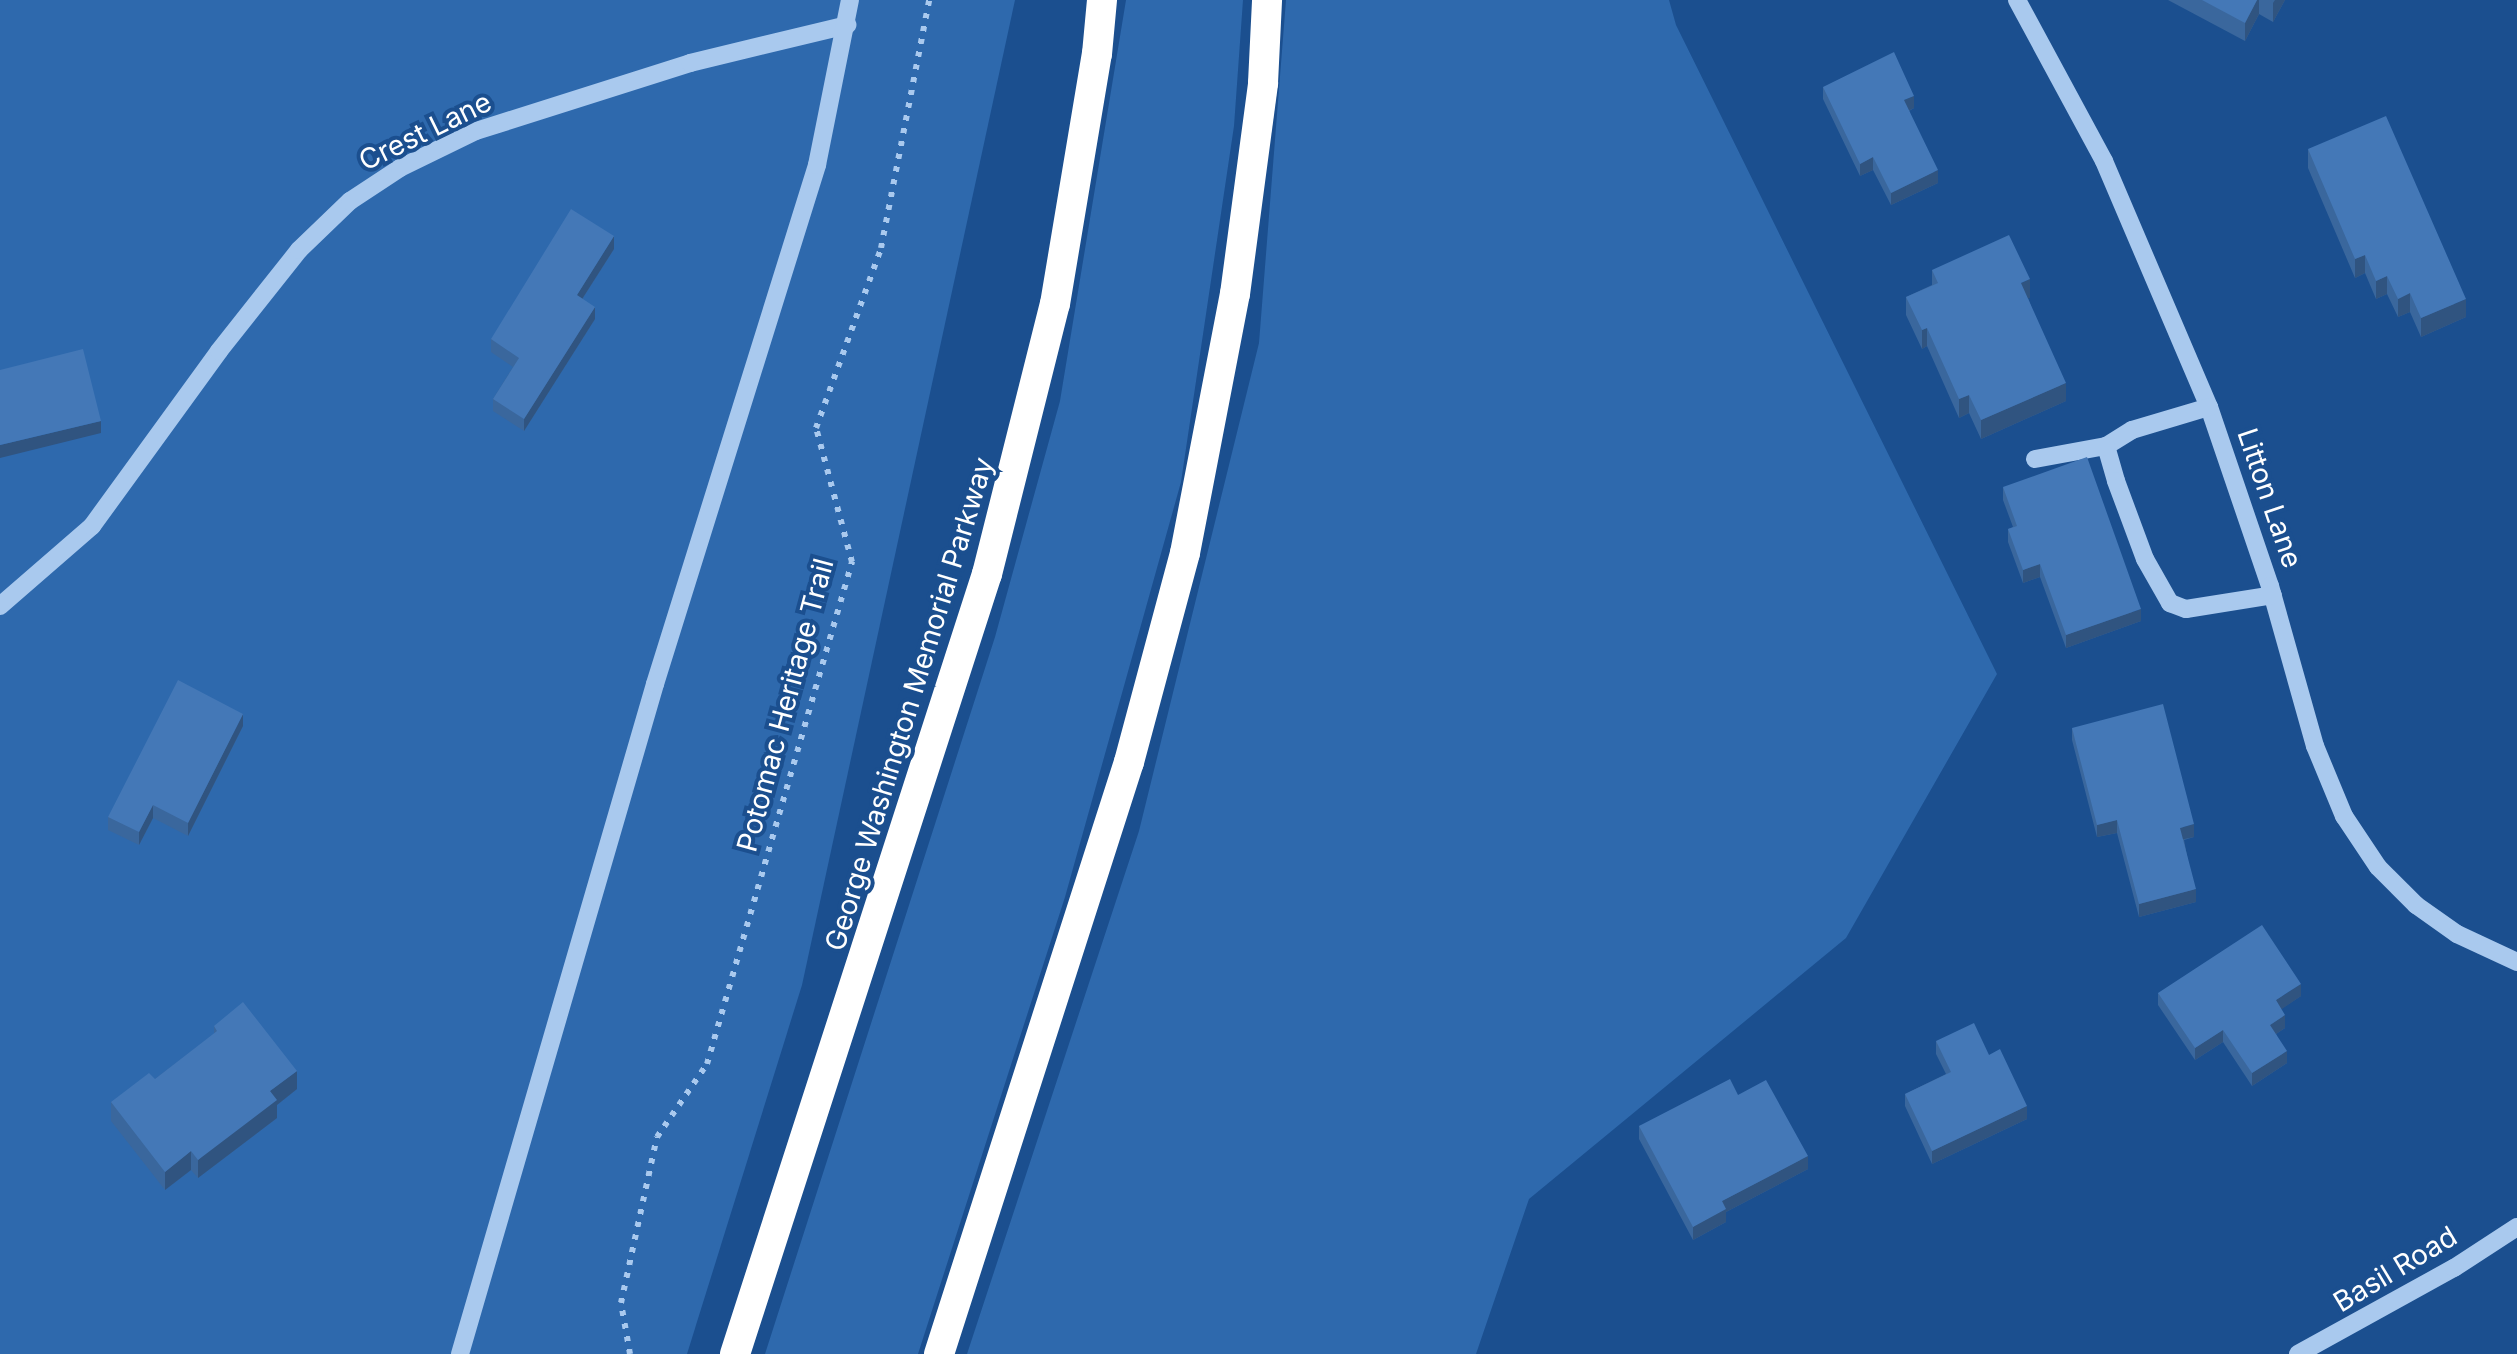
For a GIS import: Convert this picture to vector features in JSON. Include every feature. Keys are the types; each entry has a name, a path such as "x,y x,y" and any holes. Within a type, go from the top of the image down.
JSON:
{"highway":[{"name":"George Washington Memorial Parkway","path":"735,1354 988,574 1055,304 1097,54 1102,0"},
{"path":"939,1354 1130,762 1185,553 1235,294 1263,83 1267,0"}],"street":[{"path":"460,1354 655,684 817,166 850,0"},
{"name":"Litton Lane","path":"2017,0 2104,161 2208,408 2273,595 2315,746 2352,829 2378,867 2416,905 2458,934 2517,962"},
{"name":"Crest Lane","path":"0,606 92,526 219,351 299,250 350,200 400,168 476,131 690,63 847,25"},
{"path":"2035,459 2106,446 2132,430 2208,408"},
{"path":"2106,446 2145,559 2170,603 2186,609 2273,595"},
{"name":"Basil Road","path":"2298,1354 2454,1268 2517,1226"}],"path":[{"name":"Potomac Heritage Trail","path":"630,1354 620,1302 657,1137 707,1064 852,562 816,428 881,248 929,0"}],"shaded area":[{"path":"0,0 1015,0 802,985 687,1354 0,1354"},
{"path":"1126,0 1243,0 1234,126 1181,482 1065,897 918,1354 765,1354 995,637 1060,401"},
{"path":"1286,0 1669,0 1676,25 1997,674 1846,938 1529,1199 1476,1354 967,1354 1139,831 1259,343"}],"building":[{"path":"2202,0 2257,0 2245,23"},
{"path":"1894,52 1914,96 1904,100 1938,170 1891,193 1873,157 1860,164 1823,87"},
{"path":"2386,116 2466,299 2421,318 2410,293 2398,299 2387,276 2376,281 2365,255 2355,259 2308,149"},
{"path":"571,209 614,236 577,295 595,307 524,419 493,399 519,358 491,339"},
{"path":"2009,235 2030,279 2021,283 2066,383 1981,420 1969,395 1959,399 1927,328 1922,330 1906,297 1938,283 1932,270"},
{"path":"83,349 101,421 0,445 0,370"},
{"path":"2087,457 2141,609 2066,635 2040,564 2023,570 2008,529 2017,526 2003,487"},
{"path":"178,680 243,714 188,823 153,805 139,832 108,817"},
{"path":"2163,704 2194,824 2180,828 2196,889 2139,904 2117,820 2097,825 2072,728"},
{"path":"2262,925 2301,984 2276,1000 2285,1015 2270,1025 2287,1051 2252,1073 2223,1030 2195,1048 2158,993"},
{"path":"243,1002 297,1071 270,1091 277,1100 198,1160 191,1151 165,1172 111,1102 149,1073 155,1079 217,1031 214,1026"},
{"path":"1974,1023 1989,1055 2000,1049 2027,1106 1932,1151 1905,1094 1951,1072 1936,1041"},
{"path":"1730,1079 1738,1095 1766,1080 1808,1156 1722,1201 1726,1209 1693,1227 1639,1126"}]}
